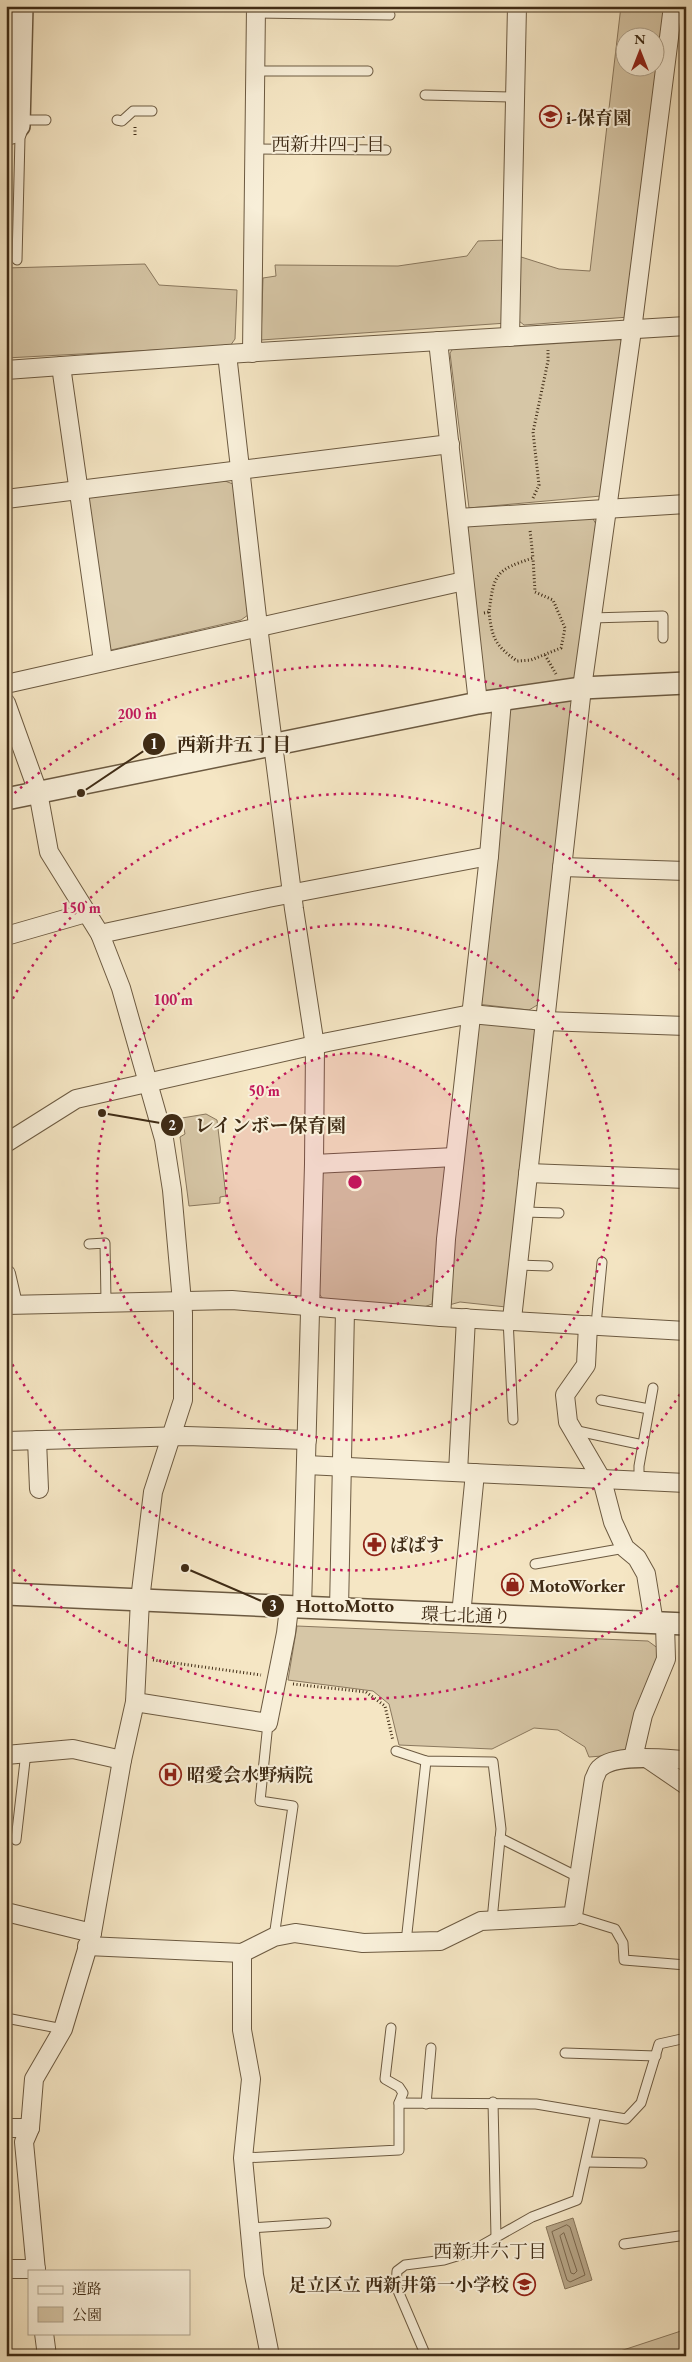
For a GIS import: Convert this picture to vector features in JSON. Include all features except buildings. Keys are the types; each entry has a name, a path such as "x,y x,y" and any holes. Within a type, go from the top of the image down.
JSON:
{"street":[{"path":"15,129 18,36 22,6"},
{"path":"510,337 517,6"},
{"path":"510,1319 518,1265 582,688 632,330 673,6"},
{"path":"252,353 256,9"},
{"path":"6,370 227,354 686,326"},
{"path":"438,341 478,703"},
{"path":"135,1702 268,1723 286,1633 295,1608 306,1465 314,1164 315,1046 292,894 258,626 227,354"},
{"path":"61,366 103,661"},
{"path":"6,498 450,444"},
{"path":"458,518 686,504"},
{"path":"6,684 464,581"},
{"path":"6,798 478,703 582,688 686,683"},
{"path":"441,1316 446,1239 489,856 502,700"},
{"path":"6,703 38,792 49,852 100,934 121,988 164,1139 172,1190 182,1299 182,1400 153,1492 140,1600 135,1702 122,1760 90,1940 63,2029 34,2079 30,2128 24,2142 24,2161 36,2270 6,2269"},
{"path":"100,934 489,856"},
{"path":"562,867 686,871"},
{"path":"6,936 86,913"},
{"path":"6,1144 76,1099 470,1014 544,1021 686,1026"},
{"path":"314,1164 455,1157"},
{"path":"528,1173 686,1179"},
{"path":"6,1274 9,1304 182,1299 232,1300 345,1310 686,1331"},
{"path":"340,1610 345,1310"},
{"path":"461,1615 466,1472 466,1318"},
{"path":"592,1325 586,1365 565,1395 568,1422 602,1480 613,1522 625,1548 637,1558 668,1624 666,1659 643,1715 640,1759"},
{"path":"6,1441 170,1436 306,1440"},
{"path":"37,1440 39,1488"},
{"path":"306,1465 686,1483"},
{"name":"環七北通り","path":"6,1594 668,1624"},
{"path":"6,1755 73,1749 122,1760"},
{"path":"640,1759 686,1785"},
{"path":"6,1912 90,1940 242,1953 274,1937 295,1933 363,1943 440,1941 481,1921 573,1916 594,1779 600,1768 614,1762 640,1759 686,1760"},
{"path":"242,1953 242,2030 251,2079 243,2158 254,2275 270,2356"},
{"path":"6,2128 30,2128"},
{"path":"44,2334 47,2356"}],"lane":[{"path":"256,9 390,15"},
{"path":"256,70 368,71"},
{"path":"425,95 515,97"},
{"path":"117,120 122,121 132,111 152,111"},
{"path":"17,260 20,137 15,129 46,120"},
{"path":"255,149 386,150"},
{"path":"6,230 17,230"},
{"path":"591,618 664,616 664,638"},
{"path":"524,1212 559,1213"},
{"path":"89,1244 105,1243 106,1301"},
{"path":"592,1325 602,1262"},
{"path":"518,1265 548,1266"},
{"path":"510,1319 513,1420"},
{"path":"639,1480 643,1445 654,1388"},
{"path":"601,1400 650,1409"},
{"path":"572,1430 643,1445"},
{"path":"535,1564 625,1548"},
{"path":"268,1723 260,1801 293,1806 274,1937"},
{"path":"396,1751 426,1762 493,1762 500,1838 492,1920"},
{"path":"16,1840 26,1752"},
{"path":"406,1942 426,1762"},
{"path":"500,1838 580,1878"},
{"path":"573,1916 615,1929 623,1943 624,1960 686,1965"},
{"path":"6,2018 63,2029"},
{"path":"243,2158 399,2150 399,2103 403,2093 399,2087 385,2079 391,2028"},
{"path":"399,2103 493,2102 536,2104 626,2119 641,2103 659,2044 686,2038"},
{"path":"426,2104 431,2048"},
{"path":"565,2053 656,2056"},
{"path":"493,2102 496,2237"},
{"path":"426,2356 396,2286 397,2271 405,2265 444,2260 470,2252 532,2217 577,2200 596,2114"},
{"path":"586,2162 642,2163"},
{"path":"250,2228 326,2222"},
{"path":"624,2244 686,2235"}],"path":[{"path":"533,558 506,567 497,577 489,612 491,633 497,644 518,661 531,660 561,648 565,628 552,600 534,592 533,558 528,506 540,485 533,432 548,361 547,335"},
{"path":"468,615 489,612"}],"green space":[{"path":"621,6 667,6 664,31 664,28 618,28"},
{"path":"614,66 614,78 658,78 629,317 524,325 519,321 518,256 559,269 590,271"},
{"path":"507,240 507,323 261,340 263,278 276,276 275,265 398,266 467,256 478,241"},
{"path":"145,264 159,285 237,290 235,339 230,346 6,358 6,268"},
{"path":"618,336 622,342 601,496 469,508 450,353 454,347"},
{"path":"225,481 233,484 248,615 241,620 111,650 105,645 85,503 91,495"},
{"path":"592,517 596,524 576,674 572,681 491,692 485,690 466,531 470,525"},
{"path":"576,697 539,1004 529,1010 477,1004 507,707"},
{"path":"483,1021 535,1028 506,1307 460,1302 449,1305 447,1302 476,1026"},
{"path":"206,1114 217,1120 226,1196 220,1197 220,1203 189,1206 180,1137 185,1134 182,1118"},
{"path":"446,1165 432,1304 424,1307 323,1299 317,1291 320,1176 326,1171"},
{"path":"297,1626 648,1641 659,1649 655,1679 628,1754 589,1757 585,1747 558,1730 534,1728 492,1749 399,1745 389,1704 373,1691 288,1680"},
{"path":"684,2330 686,2356 605,2356"}],"water":[{"path":"573,2218 592,2280 565,2289 546,2227"}],"place":[{"name":"i-保育園","path":"550,117"},
{"name":"西新井五丁目","path":"81,793"},
{"name":"レインボー保育園","path":"102,1113"},
{"name":"ぱぱす","path":"374,1544"},
{"name":"HottoMotto","path":"185,1568"},
{"name":"MotoWorker","path":"513,1585"},
{"name":"昭愛会水野病院","path":"171,1774"},
{"name":"足立区立 西新井第一小学校","path":"525,2284"}],"district":[{"name":"西新井四丁目","path":"328,144"},
{"name":"西新井六丁目","path":"490,2251"}]}
